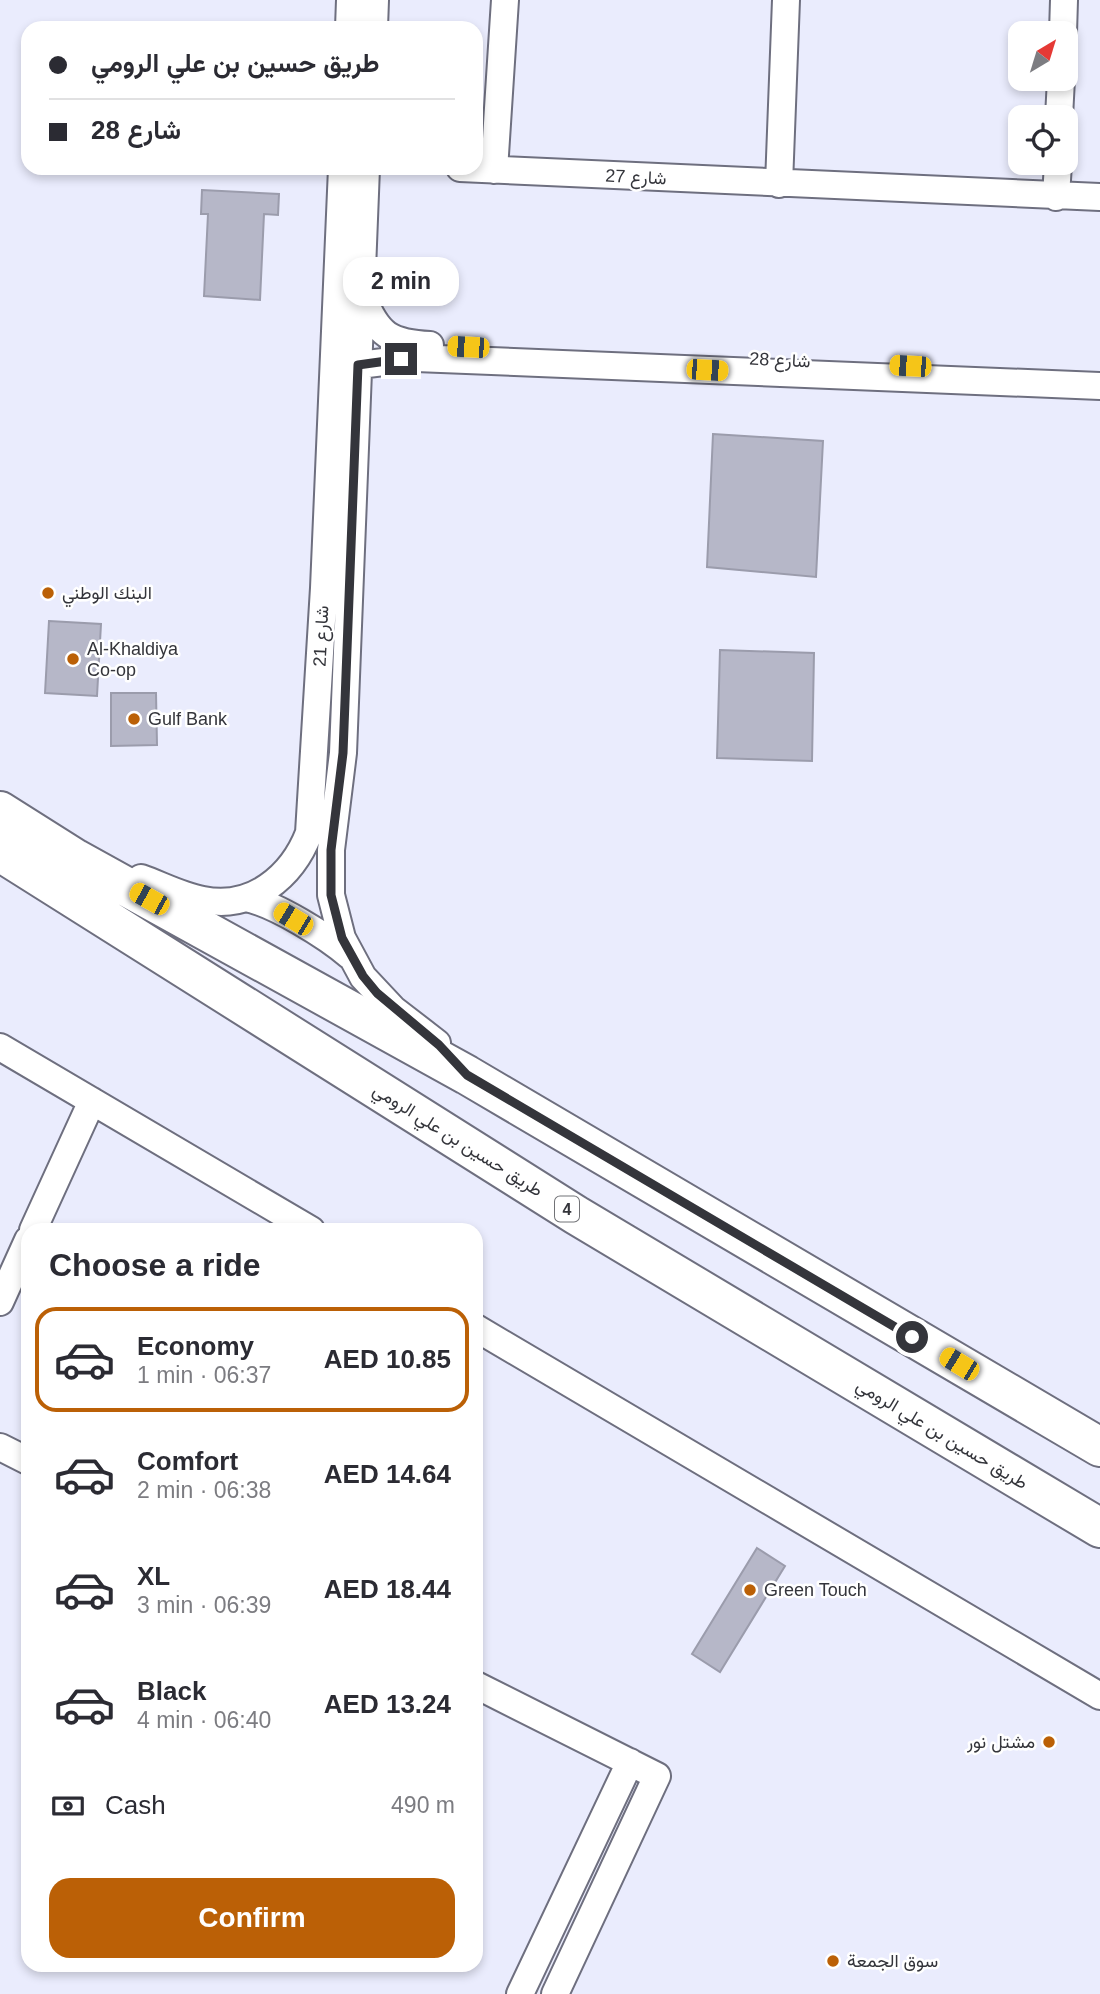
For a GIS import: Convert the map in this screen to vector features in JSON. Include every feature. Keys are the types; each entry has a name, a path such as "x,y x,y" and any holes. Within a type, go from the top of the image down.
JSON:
{"highway":[{"path":"0,811 76,859 467,1075 1100,1447"},
{"name":"طريق حسين بن علي الرومي","path":"0,852 576,1215 1100,1528"}],"street":[{"path":"349,21 350,0"},
{"path":"374,21 375,0"},
{"path":"494,170 505,0"},
{"path":"779,184 786,0"},
{"path":"1063,21 1064,0"},
{"name":"شارع 27","path":"483,169 1100,197"},
{"name":"شارع 21","path":"342,175 346,367 325,807 331,850 331,895 335,916 351,958 377,993 439,1045 467,1075"},
{"name":"شارع 21","path":"346,367 361,293 366,175"},
{"path":"1056,197 1057,175"},
{"name":"شارع 28","path":"361,293 377,327 393,339 413,344 1100,374"},
{"name":"شارع 28","path":"346,367 416,358 1100,386"},
{"name":"شارع 21","path":"76,859 127,873 204,901 232,901 246,898 271,885 291,867 325,807"},
{"path":"0,873 27,880 42,877"},
{"path":"246,898 275,908 351,958"},
{"path":"0,1047 299,1223"},
{"path":"36,1223 92,1101"},
{"path":"0,1302 21,1256"},
{"path":"483,1332 1100,1696"},
{"path":"0,1447 21,1458"},
{"path":"483,1688 657,1776 555,1994"},
{"path":"520,1994 631,1762"}],"building":[{"path":"202,190 279,194 278,215 264,214 260,300 204,296 208,214 201,214"},
{"path":"713,434 823,441 816,577 707,567"},
{"name":"Al-Khaldiya Co-op","path":"49,621 101,624 97,696 45,693"},
{"path":"720,650 814,653 812,761 717,758"},
{"name":"Gulf Bank","path":"111,693 156,693 157,745 111,746"},
{"path":"757,1548 785,1566 720,1672 692,1654"}],"place":[{"name":"البنك الوطني","path":"48,593"},
{"name":"Al-Khaldiya Co-op","path":"73,659"},
{"name":"Gulf Bank","path":"134,719"},
{"name":"Green Touch","path":"750,1590"},
{"name":"مشتل نور","path":"1049,1742"},
{"name":"سوق الجمعة","path":"833,1961"}],"route":[{"path":"401,359 358,365 343,753 330,873 335,916 351,958 377,993 439,1045 467,1075 912,1337"}]}
